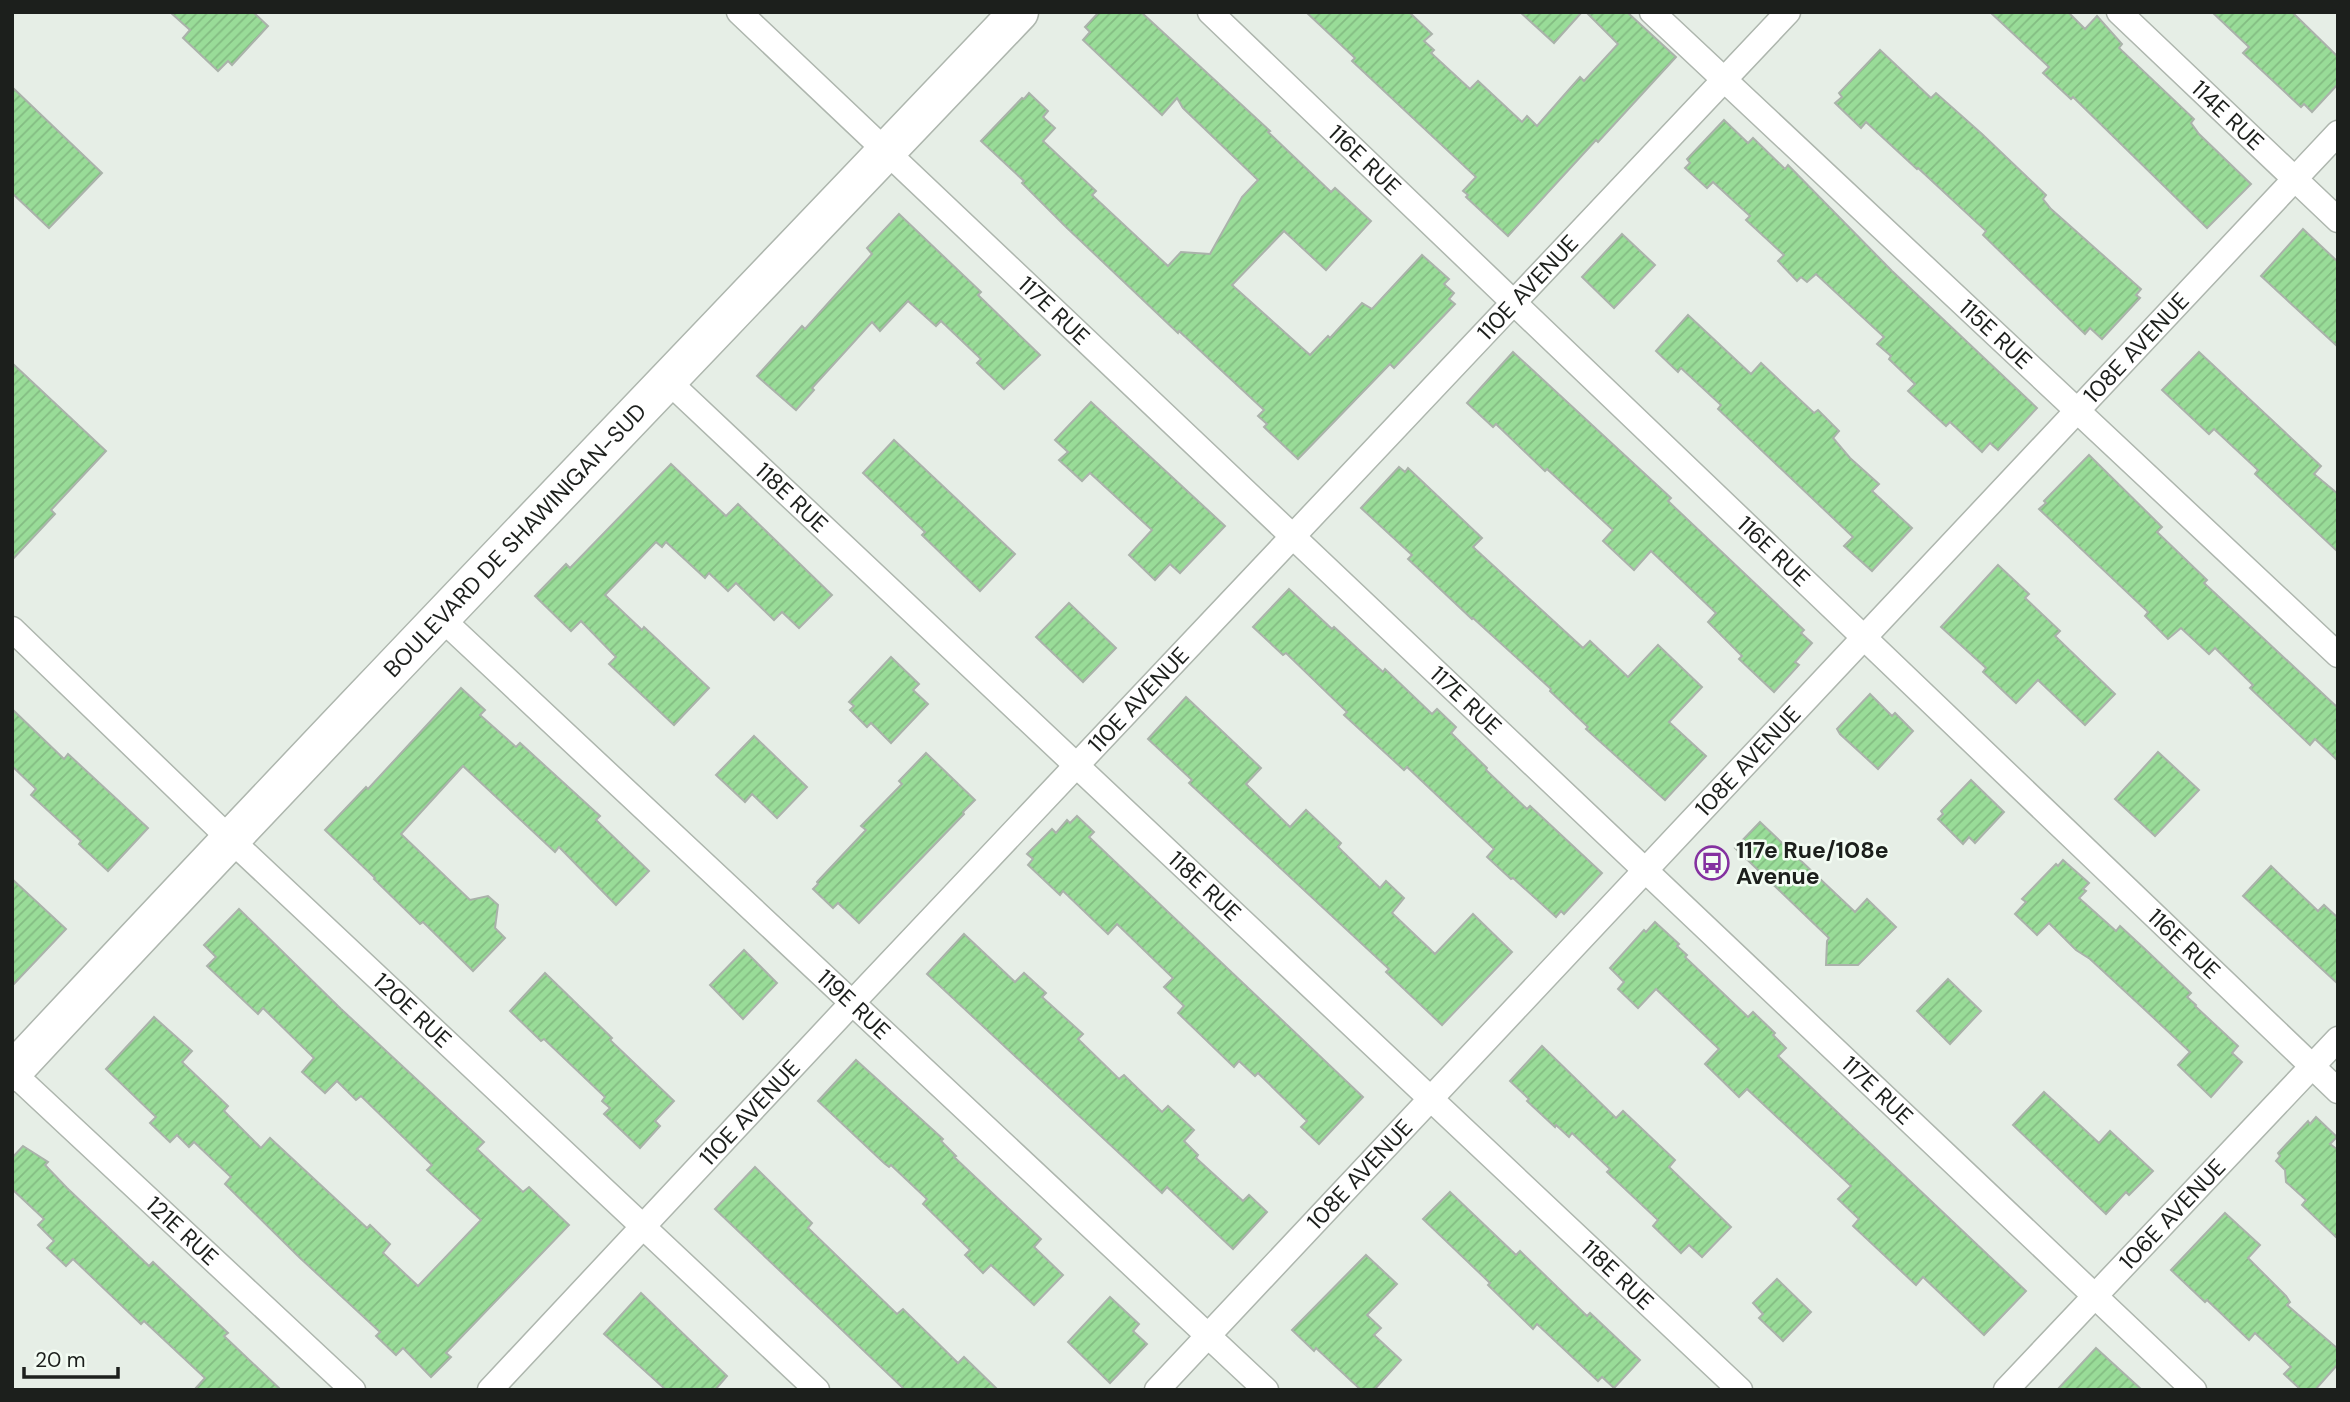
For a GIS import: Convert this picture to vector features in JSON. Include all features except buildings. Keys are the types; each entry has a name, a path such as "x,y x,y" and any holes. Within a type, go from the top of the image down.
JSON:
{"main road":[{"name":"BOULEVARD DE SHAWINIGAN-SUD","path":"12,1072 230,839 1019,12"}],"street":[{"name":"117E RUE","path":"739,12 2194,1390"},
{"name":"116E RUE","path":"1210,12 2338,1091"},
{"name":"115E RUE","path":"1653,12 2338,655"},
{"name":"110E AVENUE","path":"490,1390 1788,12"},
{"name":"114E RUE","path":"2119,12 2338,220"},
{"name":"108E AVENUE","path":"1157,1390 2338,133"},
{"name":"118E RUE","path":"668,381 1740,1390"},
{"name":"119E RUE","path":"442,619 1266,1390"},
{"name":"120E RUE","path":"12,629 230,839 817,1390"},
{"name":"106E AVENUE","path":"2006,1390 2338,1039"},
{"name":"121E RUE","path":"12,1072 353,1390"}],"place":[{"name":"117e Rue/108e Avenue","path":"1712,863"}]}
